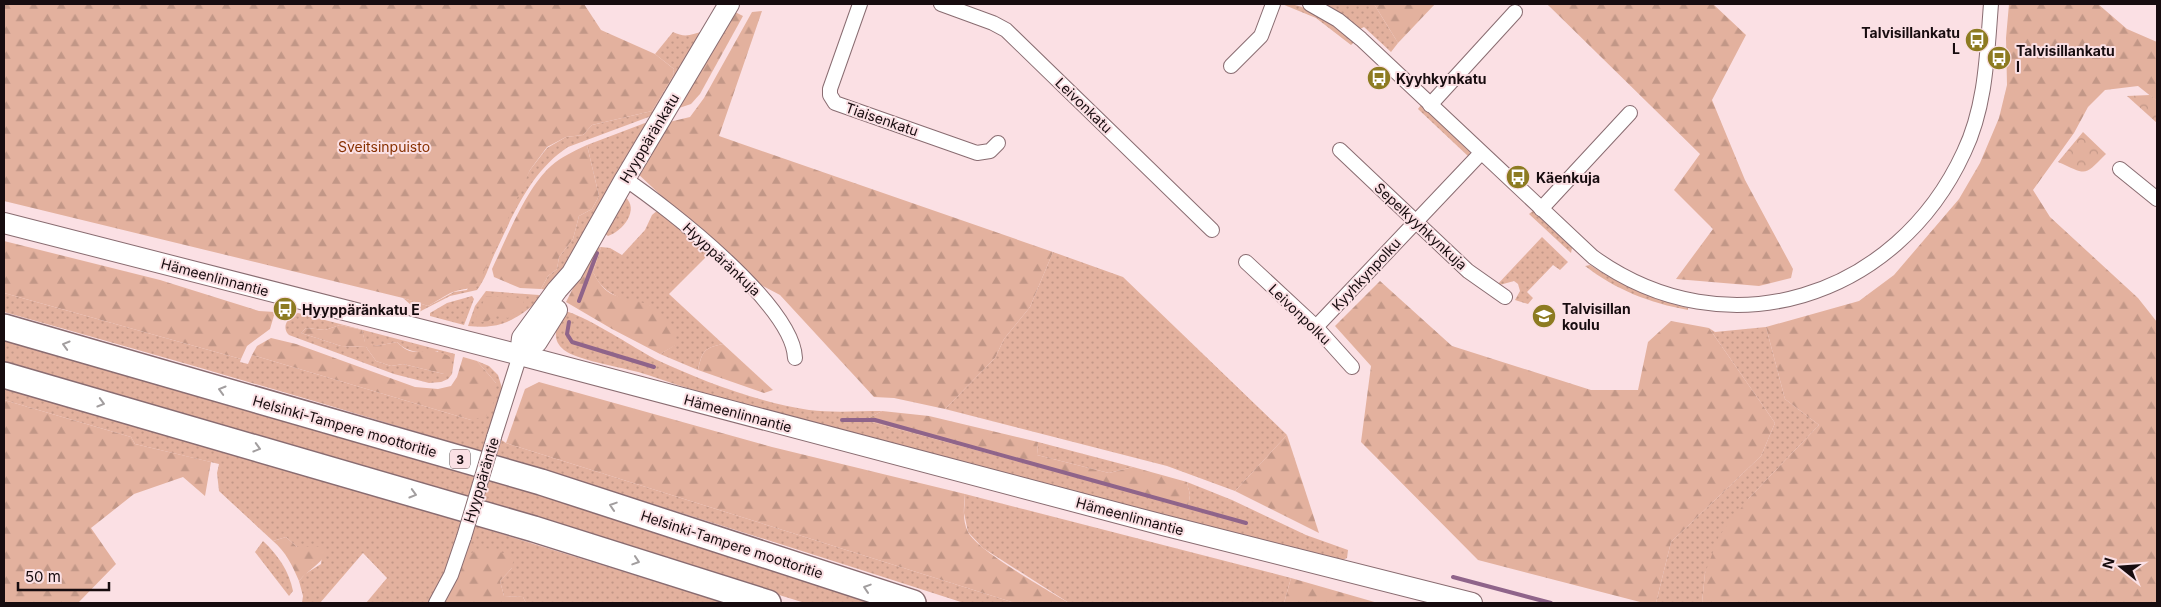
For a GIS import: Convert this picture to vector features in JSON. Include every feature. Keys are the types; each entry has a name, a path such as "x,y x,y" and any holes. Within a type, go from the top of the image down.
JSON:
{"highway":[{"name":"Helsinki-Tampere moottoritie","path":"4,327 541,482 914,603"},
{"path":"4,375 534,529 768,603"}],"main road":[{"name":"Hyyppäränkatu","path":"520,355 537,342 566,296 572,274 624,179 730,4"},
{"name":"Hämeenlinnantie","path":"4,223 520,355 1153,522 1472,603"}],"street":[{"name":"Tiaisenkatu","path":"860,4 830,89 830,95 835,103 977,153 990,151 998,143"},
{"name":"Leivonkatu","path":"941,4 993,22 1006,30 1212,230"},
{"path":"1231,66 1261,36 1273,4"},
{"path":"1310,4 1338,20 1362,39 1586,252 1609,269 1649,289 1675,298 1710,305 1748,306 1786,300 1850,276 1882,255 1911,229 1932,206 1964,154 1977,118 1984,80 1991,4"},
{"path":"1430,105 1515,12"},
{"path":"1541,209 1630,113"},
{"name":"Sepelkyyhkynkuja","path":"1340,150 1468,271 1505,296"},
{"name":"Kyyhkynpolku","path":"1316,327 1481,153"},
{"path":"2120,168 2157,199"},
{"name":"Hyyppäränkuja","path":"624,179 669,210 752,284 783,325 791,339 795,358"},
{"name":"Leivonpolku","path":"1246,262 1316,327 1352,367"},
{"name":"Hyyppäräntie","path":"436,603 451,575 464,537 520,355"}],"green space":[{"name":"Sveitsinpuisto","path":"4,4 584,4 601,30 655,54 674,69 673,76 652,111 592,125 583,135 566,137 547,147 530,170 481,278 471,287 450,293 428,306 403,298 4,201"},
{"path":"1282,4 1292,4 1312,11 1330,22 1354,42 1351,45 1316,18"},
{"path":"1325,4 1374,4 1398,43 1391,52 1364,27 1360,29"},
{"path":"1374,4 1435,4 1398,43"},
{"path":"1547,4 1713,4 1746,35 1712,100 1745,180 1793,269 1791,278 1759,286 1676,279 1713,229 1674,190 1700,154"},
{"path":"2009,4 2098,4 2127,29 2157,42 2157,101 2138,86 2105,90 2088,107 2074,133 2033,190 2050,217 2138,298 2157,322 2157,603 1702,603 1705,573 1719,536 1749,498 1819,425 1785,399 1766,327 1859,301 1894,275 1959,199 1980,163 1999,118 2007,85 2006,38"},
{"path":"733,11 743,16 700,94 691,104 673,110"},
{"path":"762,11 719,136 1053,252 1030,307 1004,339 995,358 945,409 894,398 874,397 780,295 761,285 716,247 636,172 665,123 690,117 704,98 752,12"},
{"path":"703,31 654,115 568,147 543,169 524,195 477,290 450,296 419,312 403,298 428,306 454,292 467,290 530,170 547,148 566,137 583,135 592,125 652,111 673,76 674,69 655,54 673,32 691,35"},
{"path":"2150,95 2157,101 2157,123 2127,96"},
{"path":"1421,105 1470,152 1469,157 1418,109"},
{"path":"645,123 648,124 572,260 549,290 541,289 548,276 557,269 559,257 573,239 579,216 592,209 599,196 587,145"},
{"path":"2083,132 2106,154 2085,172 2058,162"},
{"path":"587,145 599,196 592,209 579,216 573,239 559,257 557,269 548,276 541,289 520,288 494,277 492,269 525,200 542,175 568,154"},
{"path":"625,197 631,207 628,219 624,225 608,236 605,234"},
{"path":"658,210 711,252 669,294 723,344 705,351 698,370 660,354 675,345 650,306 624,299 610,292 603,287 593,272 601,247 610,248 622,255 645,230 652,215"},
{"path":"1533,211 1572,248 1571,253 1529,214"},
{"path":"1542,237 1568,262 1560,270 1553,265 1527,292 1533,298 1528,304 1515,300 1520,291 1518,284 1514,281 1496,286"},
{"path":"4,241 160,280 259,311 275,312 270,329 247,346 241,359 4,293"},
{"path":"601,247 593,272 604,289 617,296 649,305 656,309 676,329 676,345 660,354 566,302 593,249"},
{"path":"1053,252 1123,277 1287,435 1235,491 1167,466 945,409 995,358 1004,339 1030,307"},
{"path":"1590,265 1637,291 1688,308 1688,310 1660,304 1621,289 1585,266"},
{"path":"1380,281 1452,346 1591,390 1638,390 1648,342 1671,321 1709,328 1775,423 1761,456 1671,542 1656,603 1644,603 1478,560 1361,442 1371,366 1335,326"},
{"path":"486,291 539,295 541,299 508,322 480,327 468,326 475,306"},
{"path":"4,293 241,359 240,362 248,364 252,355 471,420 496,383 477,361 489,366 498,375 502,388 499,400 500,439 506,443 1015,603 964,603 486,453 4,312"},
{"path":"472,296 474,299 464,325 430,316 430,313 447,303"},
{"path":"486,296 523,298 524,305 508,318 495,315 487,322 474,322"},
{"path":"563,311 581,317 657,360 693,376 751,397 809,410 836,412 882,411 869,418 868,421 1188,507 1190,495 1187,482 1232,500 1306,535 1348,550 1347,558 1343,560 1334,558 788,417 639,372 580,358 564,350 557,341 556,332"},
{"path":"298,313 455,354 452,374 448,379 441,382 429,383 394,374 289,335 286,325 294,314","holes":["340,325 362,330 365,343 376,346 397,342 411,351 438,351 444,374 403,364 391,366 376,361 366,347 341,346 301,333 306,328 325,330"]},
{"path":"340,325 362,330 365,342 376,346 397,342 413,352 433,351 442,353 450,357 453,366 444,374 403,364 391,366 376,361 366,347 341,346 301,333 306,328 325,330"},
{"path":"1766,327 1785,399 1819,425 1749,498 1705,573 1702,603 1656,603 1671,542 1761,456 1775,423 1709,328 1715,332"},
{"path":"4,336 528,491 885,603 805,603 420,484 4,362"},
{"path":"271,338 296,344 415,387 438,389 451,386 457,377 463,357 477,361 496,383 496,398 486,416 471,420 252,355 257,346"},
{"path":"723,344 773,390 764,393 698,370 705,351"},
{"path":"539,382 772,447 965,494 965,523 968,532 974,540 1014,570 1069,603 1015,603 506,443 525,389"},
{"path":"4,387 353,488 725,603 526,603 523,597 504,596 500,581 512,568 445,574 428,603 366,603 387,578 363,553 320,603 302,603 303,596 299,581 305,574 321,564 323,547 297,547 286,537 273,541 219,491 217,473 219,464 135,444 131,437 4,400"},
{"path":"4,400 131,437 135,444 211,462 205,496 183,477 134,494 91,528 116,564 78,603 4,603"},
{"path":"882,411 929,416 1038,442 1037,455 1109,473 1133,467 1187,482 1190,495 1188,507 868,421 869,418"},
{"path":"1287,435 1319,533 1235,491"},
{"path":"1038,442 1133,467 1109,473 1037,455"},
{"path":"965,494 1291,578 1284,603 1069,603 983,548 968,532 964,513"},
{"path":"286,537 297,547 323,547 328,551 322,560 299,581 288,559 273,541"},
{"path":"263,541 286,570 293,591 289,596 255,552"},
{"path":"482,547 514,556 512,568 500,581 504,596 523,597 526,603 445,603 456,580 463,558"},
{"path":"1291,578 1378,603 1284,603"}],"waterway":[{"path":"579,301 597,253"},
{"path":"569,322 567,334 572,342 654,367"},
{"path":"842,420 875,420 1246,523"},
{"path":"1453,577 1551,603"}],"place":[{"name":"Talvisillankatu L","path":"1977,40"},
{"name":"Talvisillankatu I","path":"1999,58"},
{"name":"Kyyhkynkatu","path":"1379,78"},
{"name":"Käenkuja","path":"1518,177"},
{"name":"Hyyppäränkatu E","path":"285,309"},
{"name":"Talvisillan koulu","path":"1544,316"}]}
